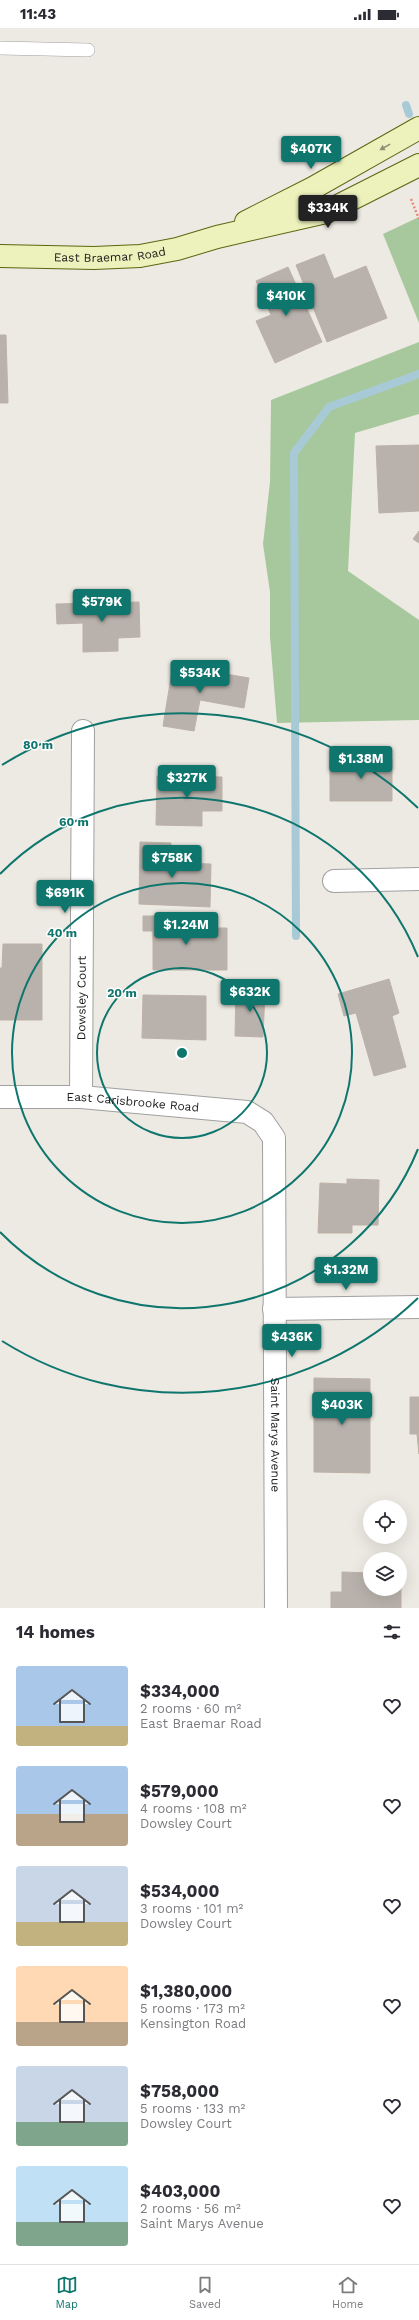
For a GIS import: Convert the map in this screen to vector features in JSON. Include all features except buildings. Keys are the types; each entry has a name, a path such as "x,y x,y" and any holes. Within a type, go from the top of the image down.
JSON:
{"street":[{"name":"East Braemar Road","path":"217,237 313,188 419,128"},
{"name":"East Braemar Road","path":"0,256 94,258 140,256 177,249 217,237 326,212 419,165"},
{"name":"Dowsley Court","path":"81,1097 83,731"},
{"path":"334,881 419,879"},
{"name":"East Carisbrooke Road","path":"0,1097 81,1097 247,1112 263,1122"},
{"name":"Saint Marys Avenue","path":"263,1122 274,1138 276,1608"},
{"path":"274,1309 419,1307"}],"lane":[{"path":"0,48 88,50"}],"path":[{"path":"409,195 419,220"}],"green space":[{"path":"419,217 419,323 383,234"},
{"path":"419,342 419,414 355,433 348,571 419,620 419,720 277,723 270,637 270,592 263,544 270,482 271,400"}],"waterway":[{"path":"406,105 409,114"},
{"path":"296,936 294,453 329,407 419,374"}]}
